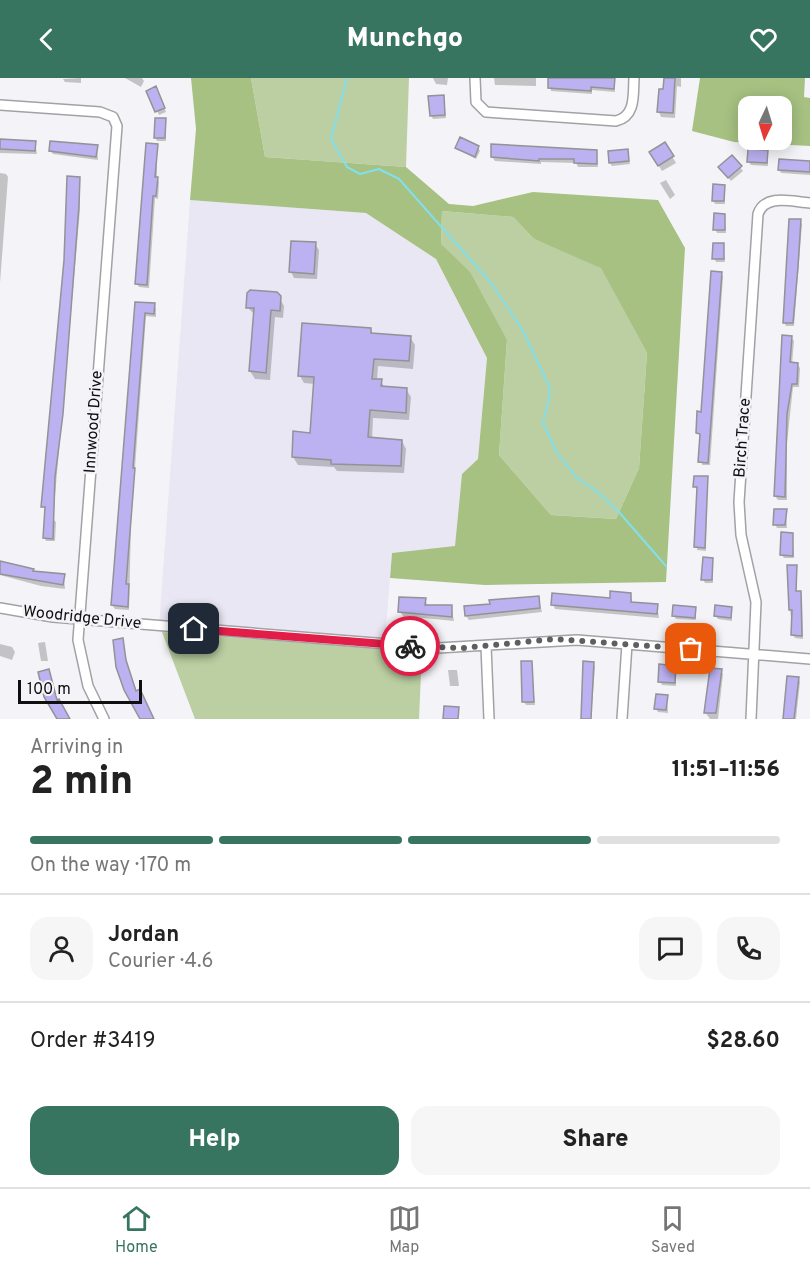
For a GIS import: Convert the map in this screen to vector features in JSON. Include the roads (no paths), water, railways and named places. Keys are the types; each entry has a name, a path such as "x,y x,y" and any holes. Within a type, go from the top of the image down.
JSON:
{"street":[{"path":"475,78 476,102 486,112 616,121 625,118 631,109 634,78"},
{"name":"Innwood Drive","path":"0,105 100,112 110,114 116,120 79,619 79,650 83,669 104,719"},
{"name":"Birch Trace","path":"751,719 756,602 741,535 739,502 758,214 763,204 772,201 810,203"},
{"name":"Woodridge Drive","path":"0,608 79,619 438,648 555,639 810,659"},
{"path":"622,719 627,644"},
{"path":"486,646 489,719"}],"waterway":[{"path":"347,78 331,139 347,167 360,174 379,169 399,179 492,284 523,331 549,386 550,395 543,423 557,453 577,478 594,489 618,511 666,566"}]}
